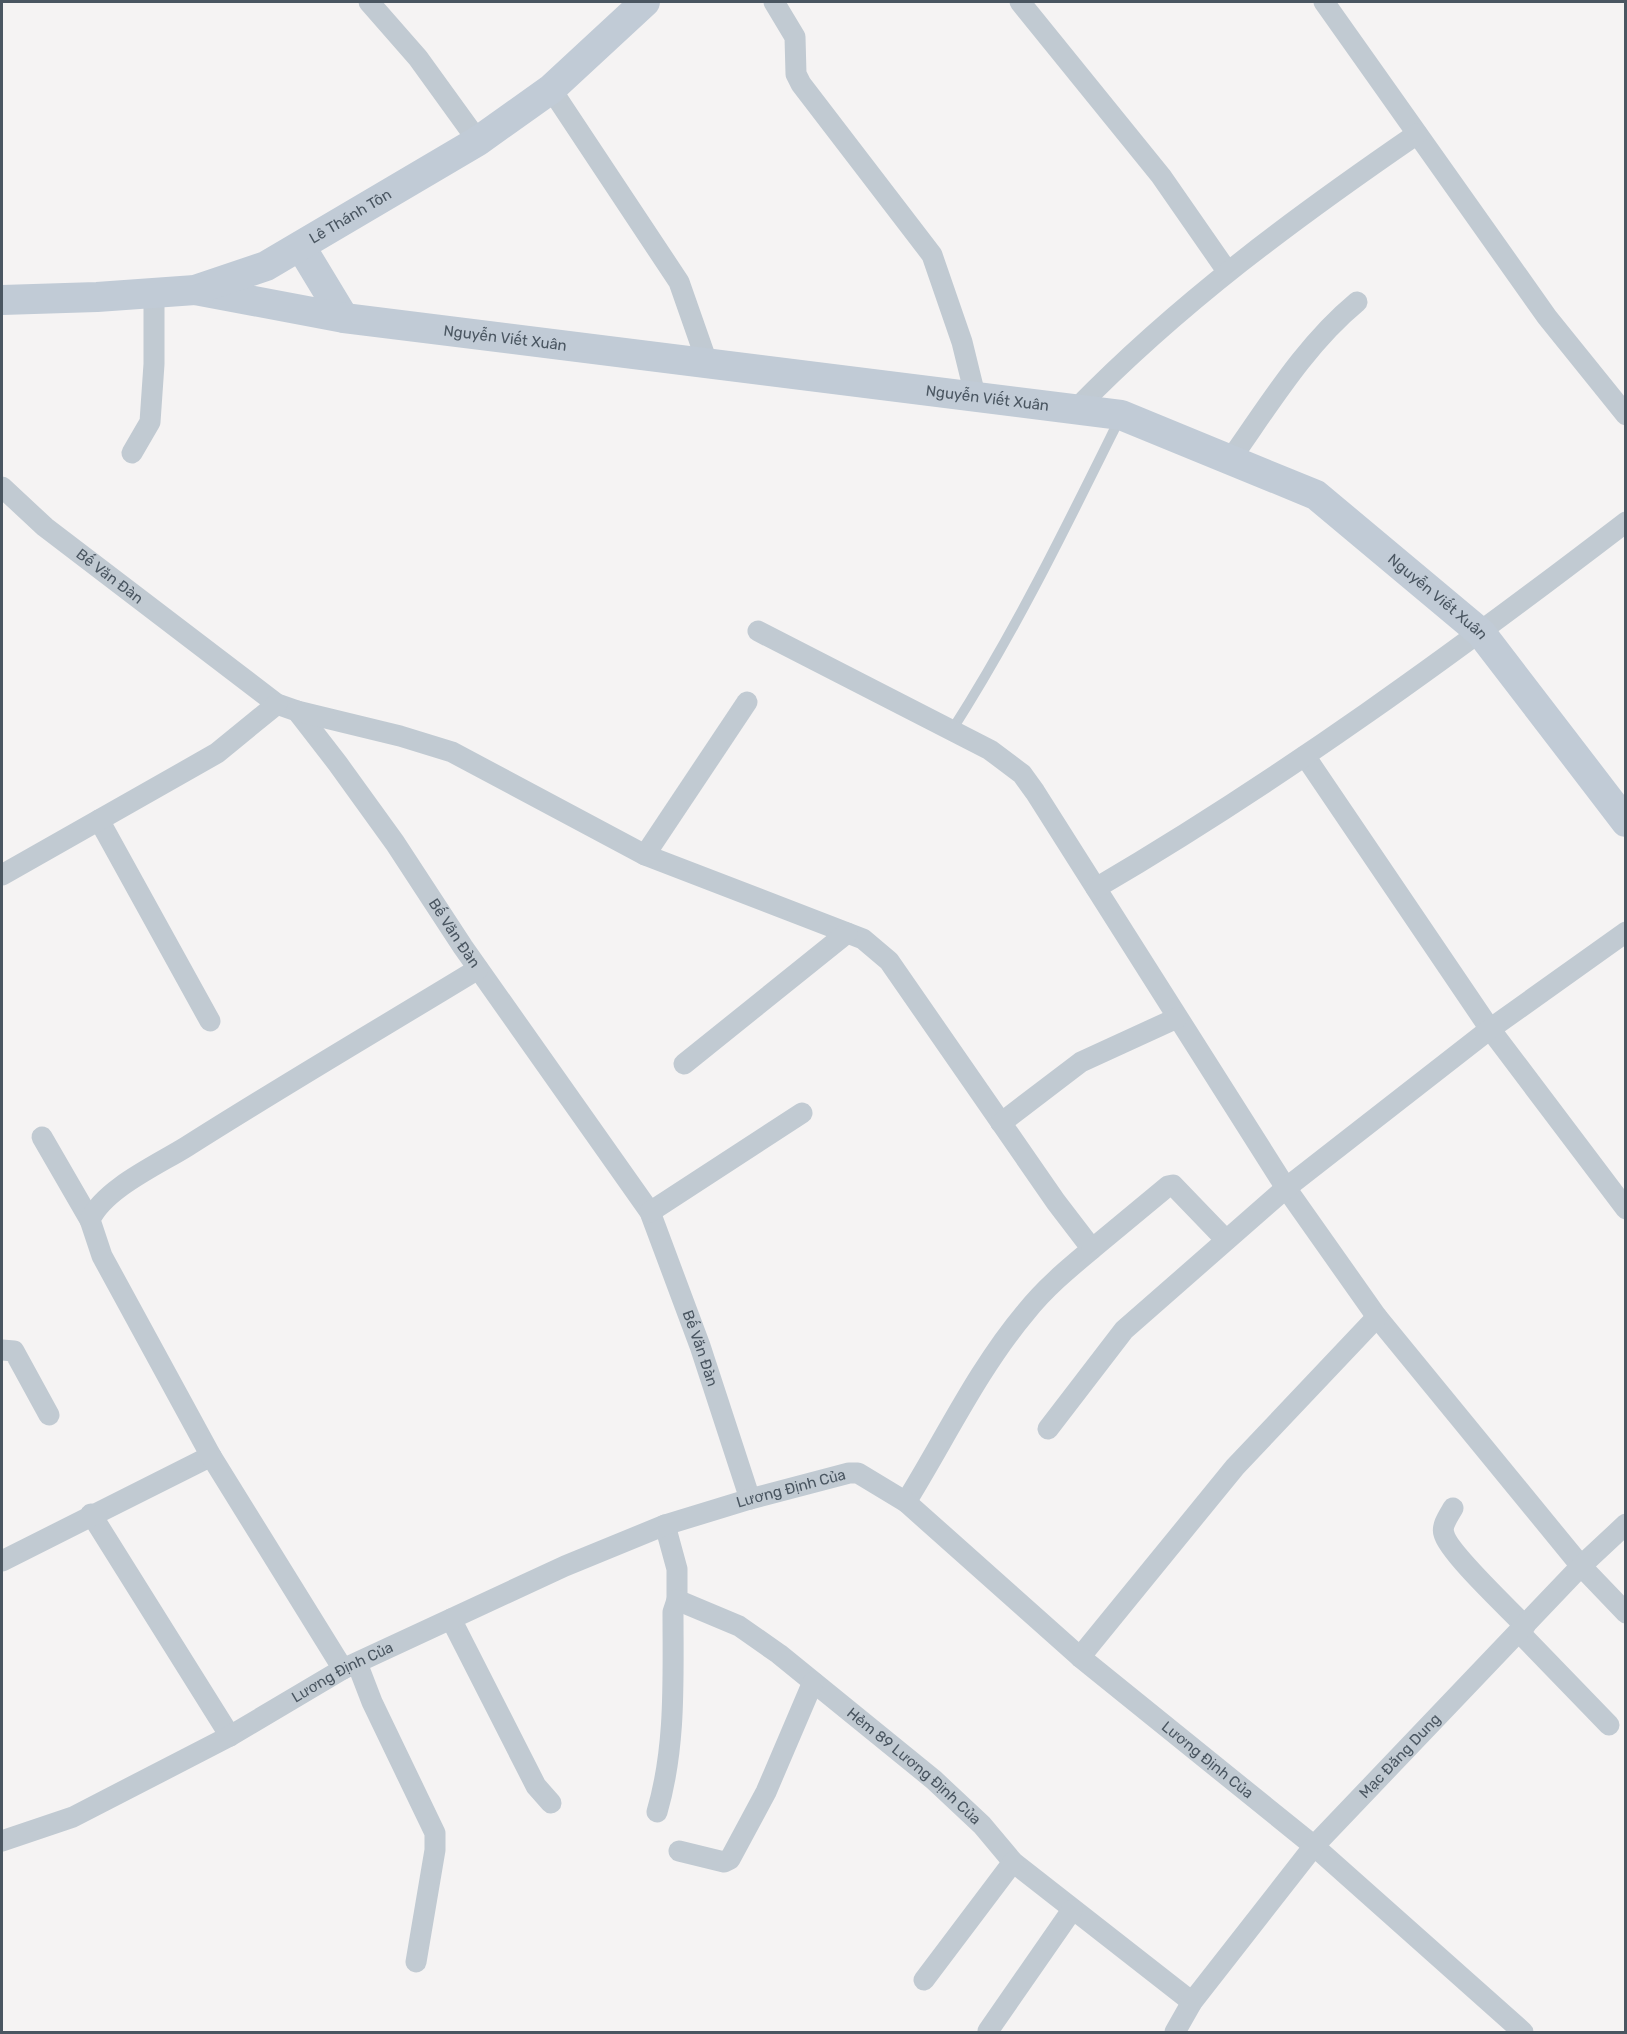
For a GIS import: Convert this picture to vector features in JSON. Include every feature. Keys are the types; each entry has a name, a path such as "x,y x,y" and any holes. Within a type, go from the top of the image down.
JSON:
{"street":[{"path":"369,2 418,58 478,141"},
{"name":"Lê Thánh Tôn","path":"2,300 195,290 248,273 301,247 377,199 447,162 478,141 551,89 645,2"},
{"path":"774,2 795,37 796,74 801,84 920,238 938,267 962,342 975,395"},
{"path":"1020,2 1155,168 1227,271"},
{"path":"1324,2 1547,317 1626,415"},
{"path":"551,89 679,282 707,362"},
{"path":"1076,409 1116,368 1227,271 1317,203 1417,134"},
{"path":"301,247 344,318"},
{"name":"Nguyễn Viết Xuân","path":"195,290 344,318 1121,415 1316,495 1481,633 1626,822"},
{"path":"132,453 150,422 154,364 154,293"},
{"path":"1230,460 1306,355 1335,320 1357,302"},
{"name":"Bế Văn Đàn","path":"2,487 45,527 287,707 395,843 478,969 650,1212 700,1346 750,1499"},
{"path":"1096,888 1195,830 1305,756 1481,633 1626,522"},
{"path":"758,632 990,750 1022,774 1052,815 1177,1018 1286,1188 1377,1317 1581,1566 1626,1613"},
{"path":"645,855 747,702"},
{"path":"2,874 218,753 287,707 452,752 645,855 863,939 889,961 1092,1249"},
{"path":"1305,756 1490,1029 1626,1209"},
{"path":"99,820 210,1021"},
{"path":"1048,1429 1124,1330 1286,1188 1490,1029 1626,932"},
{"path":"684,1064 847,933"},
{"path":"90,1220 95,1208 117,1191 233,1117 478,969"},
{"path":"1002,1123 1081,1062 1177,1018"},
{"path":"650,1212 802,1113"},
{"path":"42,1137 90,1220 102,1256 212,1456 372,1702 435,1833 435,1850 416,1962"},
{"path":"906,1502 1000,1346 1050,1286 1168,1186 1173,1185 1226,1240"},
{"path":"1080,1657 1235,1467 1377,1317"},
{"path":"2,1350 14,1351 49,1415"},
{"path":"2,1561 91,1514 212,1456"},
{"name":"Lương Định Của","path":"2,1841 73,1817 230,1736 350,1666 565,1566 665,1525 750,1499 849,1473 866,1477 906,1502 1080,1657 1314,1846 1517,2031"},
{"path":"1453,1508 1444,1527 1444,1535 1522,1629 1609,1725"},
{"path":"91,1514 230,1736"},
{"name":"Mạc Đăng Dung","path":"1175,2032 1192,2002 1314,1846 1581,1566 1626,1524"},
{"path":"657,1812 668,1775 672,1744 674,1612 677,1600 674,1553 665,1525"},
{"name":"Hẻm 89 Lương Định Của","path":"677,1600 739,1626 813,1682 934,1780 982,1825 1013,1862 1192,2002"},
{"path":"452,1619 536,1786 551,1803"},
{"path":"679,1851 723,1862 730,1859 766,1792 813,1682"},
{"path":"924,1980 1013,1862"},
{"path":"988,2031 1072,1910"}],"lane":[{"path":"952,730 991,669 1049,564 1121,415"}]}
